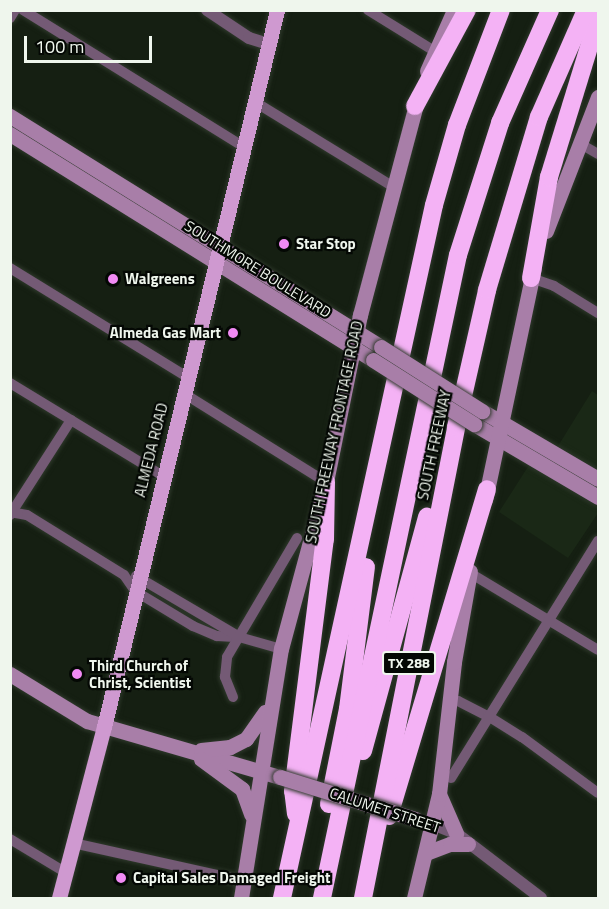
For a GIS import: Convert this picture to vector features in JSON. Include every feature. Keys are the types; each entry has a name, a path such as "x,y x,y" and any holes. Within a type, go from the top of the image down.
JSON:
{"highway":[{"path":"416,106 467,10"},
{"path":"282,898 434,205 457,125 501,10"},
{"path":"322,898 458,255 500,123 550,10"},
{"name":"SOUTH FREEWAY","path":"363,898 456,427 513,194 539,117 586,10"},
{"path":"531,278 549,177 598,18"},
{"path":"310,898 348,709 394,388"},
{"path":"330,898 407,582 456,427"},
{"path":"298,825 293,791 325,539 326,482"},
{"path":"363,898 487,489"}],"main road":[{"name":"ALMEDA ROAD","path":"59,898 104,727 133,580 163,476 277,10"},
{"name":"SOUTH FREEWAY FRONTAGE ROAD","path":"241,898 259,770 281,649 326,482 354,339 392,186 416,106 434,51 454,10"},
{"path":"414,898 439,794 450,701 470,573 503,423 531,278 579,143 598,97"},
{"name":"SOUTHMORE BOULEVARD","path":"10,116 138,204 214,260 354,339 478,417 499,439 531,455 598,497"},
{"name":"SOUTHMORE BOULEVARD","path":"10,134 138,204 218,244 323,310 354,339"},
{"path":"323,310 345,311 367,287"},
{"name":"SOUTHMORE BOULEVARD","path":"478,417 503,423 598,479"},
{"path":"492,469 505,457 531,455"},
{"name":"CALUMET STREET","path":"10,674 87,721 259,770 432,824"},
{"path":"186,749 230,747 246,739 262,720 274,690"},
{"path":"186,749 242,789 252,819"},
{"path":"439,794 456,833"},
{"path":"426,853 450,844 468,844"}],"street":[{"path":"10,18 15,10"},
{"path":"23,10 244,147"},
{"path":"207,10 249,38 269,44"},
{"path":"368,10 434,51"},
{"path":"255,102 392,186"},
{"path":"579,143 598,154"},
{"path":"10,268 188,377"},
{"path":"531,278 554,286 598,313"},
{"path":"10,382 163,476"},
{"path":"183,393 326,482"},
{"path":"27,515 11,513 15,499 71,420"},
{"path":"15,499 27,515 133,580 193,626 217,636 239,637 281,649"},
{"path":"233,698 225,667 239,637 297,538"},
{"path":"451,778 598,541"},
{"path":"470,573 598,650"},
{"path":"450,701 488,716 598,793"},
{"name":"CALUMET STREET","path":"432,824 456,833 541,898"},
{"path":"10,839 65,873"},
{"path":"73,843 244,881"}],"shaded area":[{"path":"592,391 598,395 598,513 568,558 499,512 529,465 542,472"}],"place":[{"name":"Star Stop","path":"284,244"},
{"name":"Walgreens","path":"113,279"},
{"name":"Almeda Gas Mart","path":"233,333"},
{"name":"Third Church of Christ, Scientist","path":"77,674"},
{"name":"Capital Sales Damaged Freight","path":"121,878"}]}
